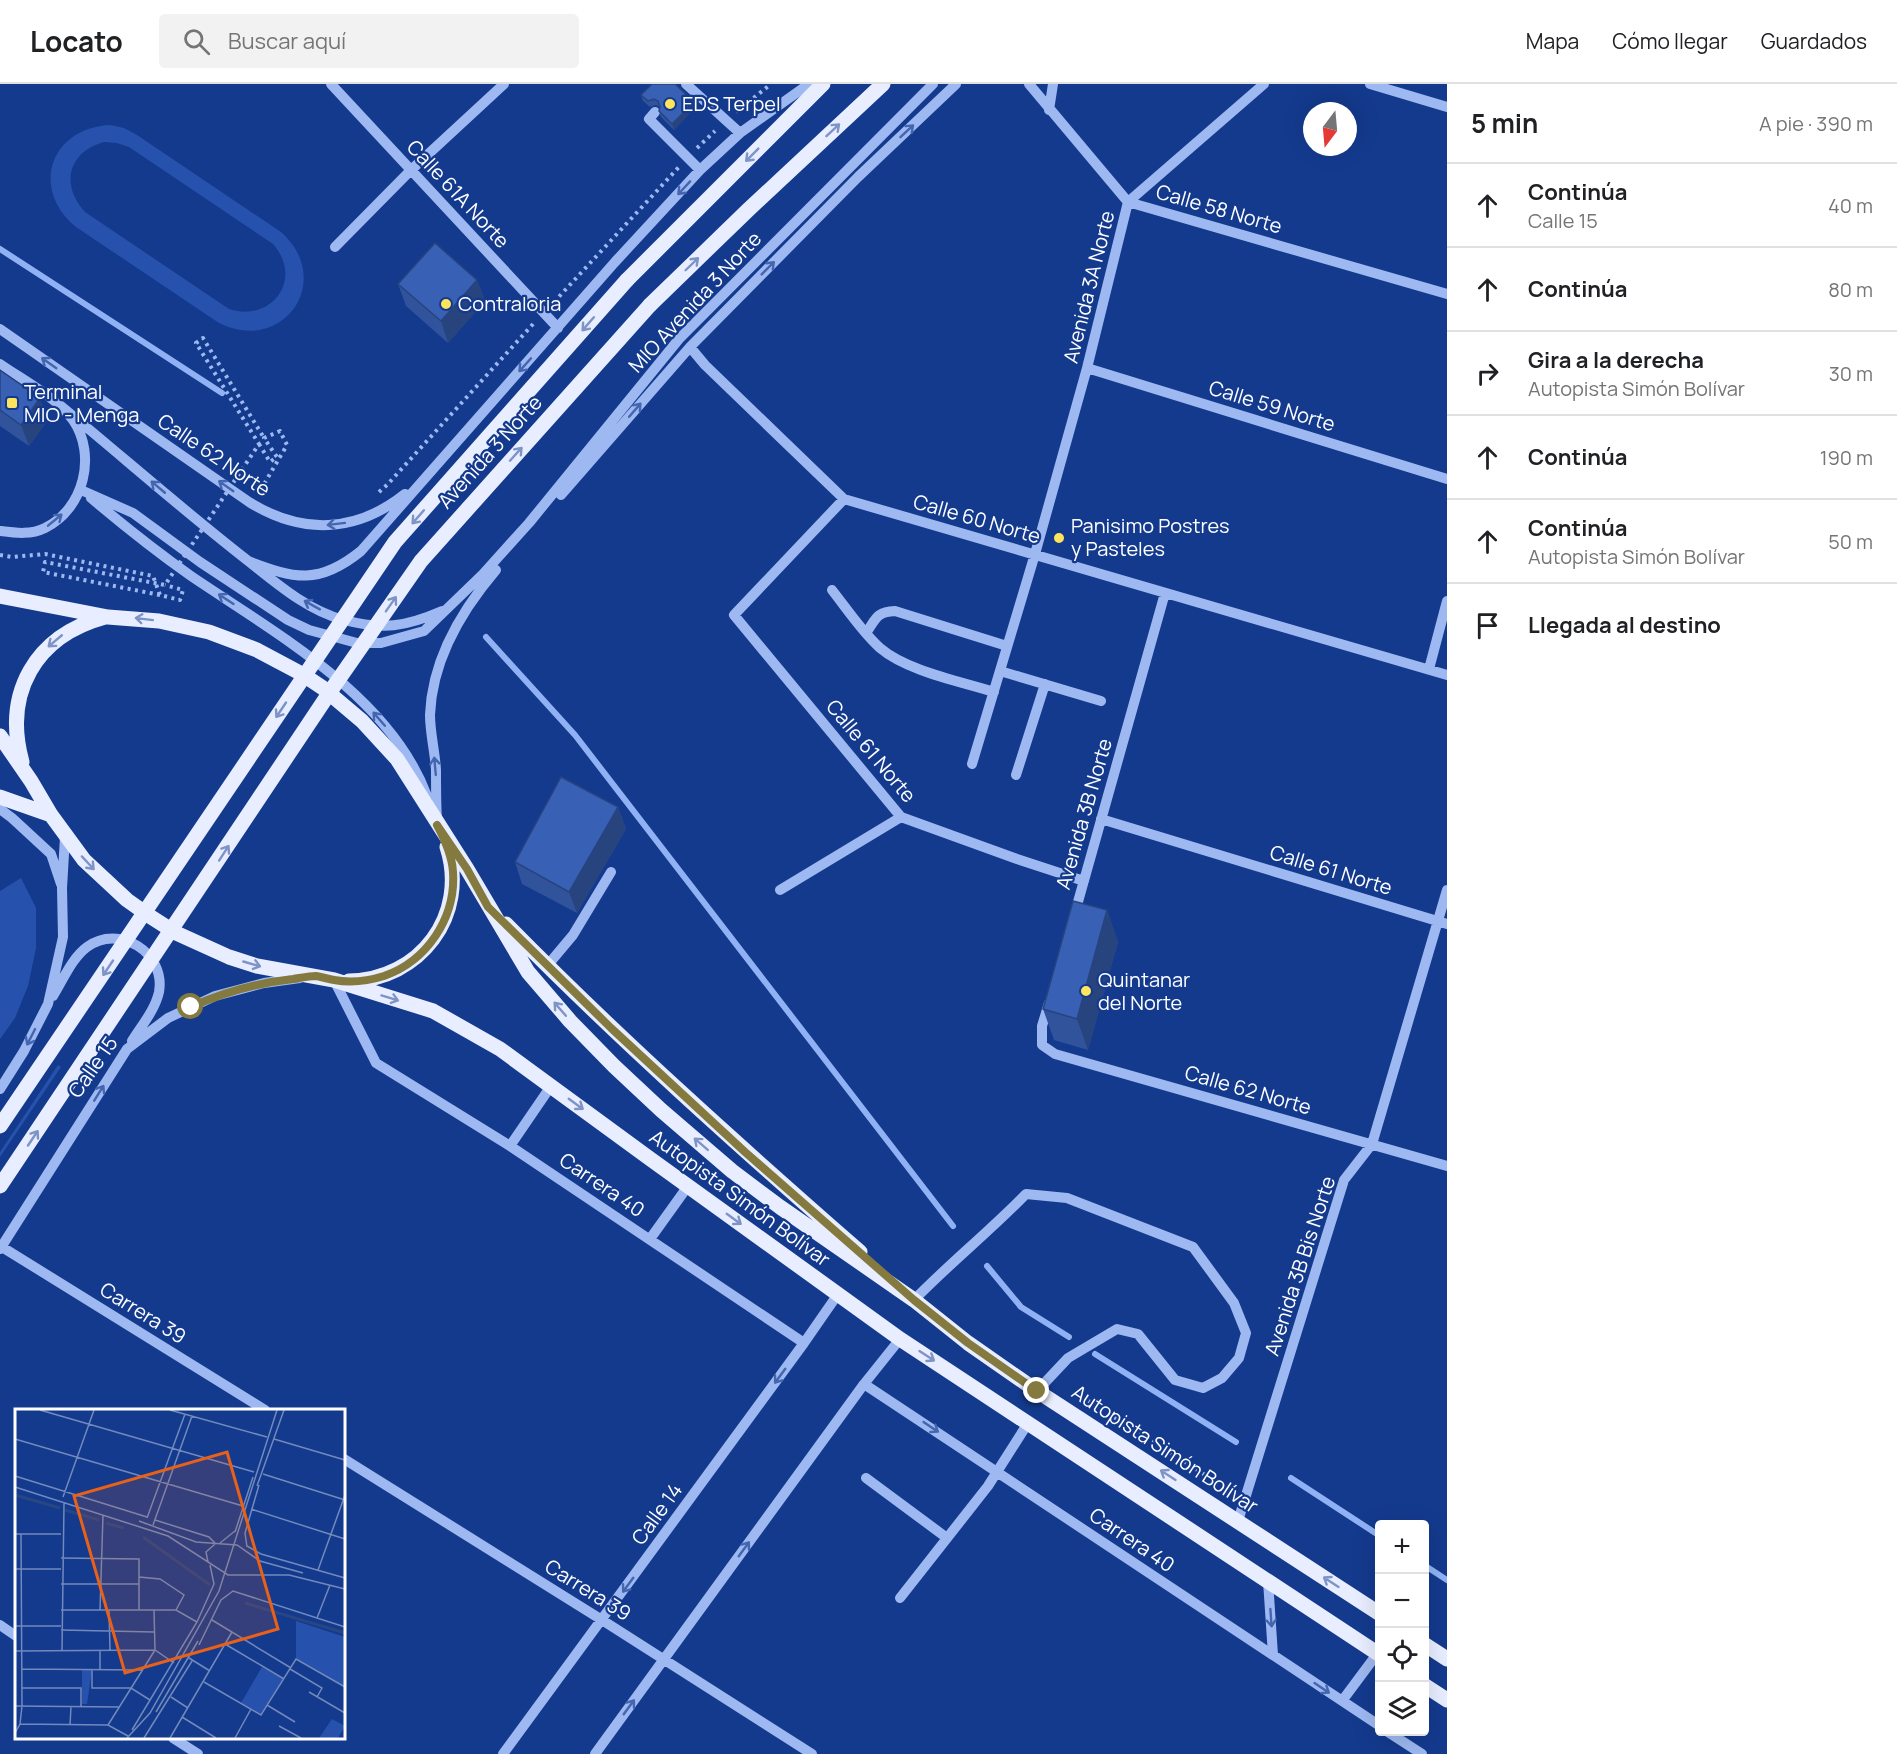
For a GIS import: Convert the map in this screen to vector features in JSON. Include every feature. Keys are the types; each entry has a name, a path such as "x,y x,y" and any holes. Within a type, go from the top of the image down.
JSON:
{"main road":[{"name":"Avenida 3 Norte","path":"0,1126 395,542 627,280 823,84"},
{"name":"Avenida 3 Norte","path":"192,902 334,686 421,561 650,305 747,210 883,84"},
{"name":"Autopista Simón Bolívar","path":"0,596 108,616 159,621 208,632 257,650 302,674 343,704 380,740 411,780 528,972 570,1021 614,1066 732,1171 914,1300 968,1343 1037,1391 1375,1611"},
{"path":"31,781 22,761 17,741 16,720 19,699 26,679 37,660 51,644 68,631 108,616"},
{"path":"0,736 66,837 105,881 127,900 176,933 238,960 267,968 334,980 360,981 384,976 414,960 436,935 450,905 453,872 445,840 437,825"},
{"path":"0,797 51,815"},
{"name":"Calle 15","path":"0,1186 192,902"},
{"path":"488,907 611,1028 745,1152 914,1300"},
{"name":"Autopista Simón Bolívar","path":"334,980 433,1011 500,1048 900,1339 1375,1652"},
{"path":"1429,1647 1447,1659"},
{"path":"1429,1688 1447,1700"}],"street":[{"name":"Calle 61A Norte","path":"331,84 558,328"},
{"name":"Avenida 3 Norte","path":"424,478 700,170 740,133 809,84"},
{"name":"MIO Avenida 3 Norte","path":"81,490 133,513 209,569 288,620 309,630 357,643 381,643 424,632 483,574 529,523 679,339 933,84"},
{"path":"437,825 436,769 430,715 433,684 451,634 467,605 690,347 858,177 956,84"},
{"name":"Calle 58 Norte","path":"1029,84 1128,202 1447,294"},
{"path":"1049,110 1053,84"},
{"name":"Avenida 3A Norte","path":"972,764 1035,554 1087,368 1128,202 1264,84"},
{"path":"1370,84 1447,107"},
{"path":"335,247 411,170 501,85"},
{"path":"682,86 740,133"},
{"path":"655,112 649,119 700,170"},
{"name":"Calle 62 Norte","path":"0,328 249,502 282,519 313,525 348,523 382,510 424,478"},
{"name":"Calle 60 Norte","path":"690,347 705,365 843,499 1447,675"},
{"path":"0,364 61,406 217,537 303,601 343,620 380,626 405,625 447,609"},
{"name":"Calle 59 Norte","path":"1087,368 1447,479"},
{"path":"0,531 28,533 47,527 66,511 81,490 85,462 80,432 61,406"},
{"path":"248,561 281,573 301,576 318,575 331,570 361,551 424,478"},
{"path":"81,490 190,575 261,622 359,698 379,718 414,766 437,825"},
{"name":"Calle 61 Norte","path":"843,499 734,615 901,817 1017,860 1084,881"},
{"path":"832,590 866,633 894,658 911,666 994,692"},
{"name":"Avenida 3B Norte","path":"1071,926 1165,593"},
{"path":"1429,669 1447,601"},
{"path":"866,633 884,611 895,611 1007,646"},
{"path":"1000,671 1101,701"},
{"path":"1016,775 1045,684"},
{"path":"0,810 51,854 62,888"},
{"path":"780,890 901,817"},
{"name":"Calle 61 Norte","path":"1101,819 1442,923"},
{"path":"48,1004 63,937 62,888 66,837"},
{"path":"547,966 573,935 611,872"},
{"name":"Avenida 3B Bis Norte","path":"1239,1521 1344,1180 1372,1144 1442,923 1447,890"},
{"path":"0,1089 77,957 88,946 102,940 117,938 131,942 144,950 154,961 159,975 159,990 155,1005 127,1049"},
{"name":"Calle 15","path":"1,1248 127,1049 168,1018 215,996 264,983 315,976"},
{"name":"Carrera 40","path":"334,980 376,1063 510,1146 804,1343"},
{"name":"Calle 62 Norte","path":"1052,993 1042,1026 1042,1045 1055,1054 1447,1166"},
{"path":"510,1146 551,1086"},
{"path":"650,1239 688,1186"},
{"path":"914,1300 1026,1194 1066,1198 1193,1247 1234,1304 1246,1334 1239,1358 1222,1378 1203,1388 1175,1380 1138,1334 1117,1329 1068,1358 1037,1391"},
{"name":"Carrera 39","path":"1,1248 263,1409"},
{"name":"Calle 14","path":"503,1754 838,1294"},
{"path":"595,1754 864,1383 900,1339"},
{"name":"Carrera 40","path":"864,1383 1375,1723"},
{"path":"900,1599 987,1486 1028,1423"},
{"name":"Carrera 39","path":"345,1460 812,1754"},
{"path":"866,1478 947,1538"},
{"path":"1268,1581 1273,1655"},
{"path":"0,1625 15,1635"},
{"path":"1342,1701 1375,1658"},
{"path":"1395,1736 1422,1754"},
{"path":"176,1739 198,1754"}],"path":[{"path":"378,492 387,485 687,158 725,121 771,84"},
{"path":"203,338 264,438 277,458 270,462 196,343 203,338"},
{"path":"260,492 287,445 280,430 264,438"},
{"path":"165,585 259,444"},
{"path":"0,555 45,554 153,576 160,595"},
{"path":"45,562 165,585 183,590 180,600 43,572 45,562"},
{"path":"1050,1377 1245,1500"}],"shaded area":[{"path":"110,125 124,128 137,135 281,232 297,251 303,271 302,290 295,308 281,321 264,329 243,330 219,323 76,227 62,212 53,195 51,178 53,162 61,148 73,137 90,129","holes":["104,142 129,147 273,244 282,257 285,271 284,284 279,295 270,304 258,310 245,312 229,309 85,212 72,191 72,171 76,161 82,153 92,147"]},
{"path":"21,878 36,908 36,948 28,986 15,1018 0,1039 0,891"},
{"path":"58,1065 61,1067 0,1157 0,1152"}],"building":[{"name":"EDS Terpel","path":"652,84 675,84 694,102 672,124 659,111 658,101 654,99 648,101 641,95"},
{"path":"435,243 477,280 441,321 398,284"},
{"path":"0,370 40,398 21,425 0,410"},
{"path":"561,777 618,807 569,892 515,862"},
{"path":"1073,901 1107,910 1077,1019 1043,1009"}],"waterway":[{"path":"0,249 222,393"},
{"path":"486,637 575,735 953,1226"},
{"path":"987,1266 1021,1307 1069,1337"},
{"path":"1095,1354 1236,1442"},
{"path":"1291,1478 1375,1533"},
{"path":"1429,1568 1447,1580"}],"place":[{"name":"EDS Terpel","path":"670,104"},
{"name":"Contraloria","path":"446,304"},
{"name":"Terminal MIO - Menga","path":"12,403"},
{"name":"Panisimo Postres y Pasteles","path":"1059,538"},
{"name":"Quintanar del Norte","path":"1086,991"}],"route":[{"path":"191,1007 239,988 264,983 315,976 334,980 368,980 384,976 414,960 436,935 450,905 453,872 445,840 437,825 467,869 488,907 611,1028 745,1152 914,1300 968,1343 1037,1391"}]}
